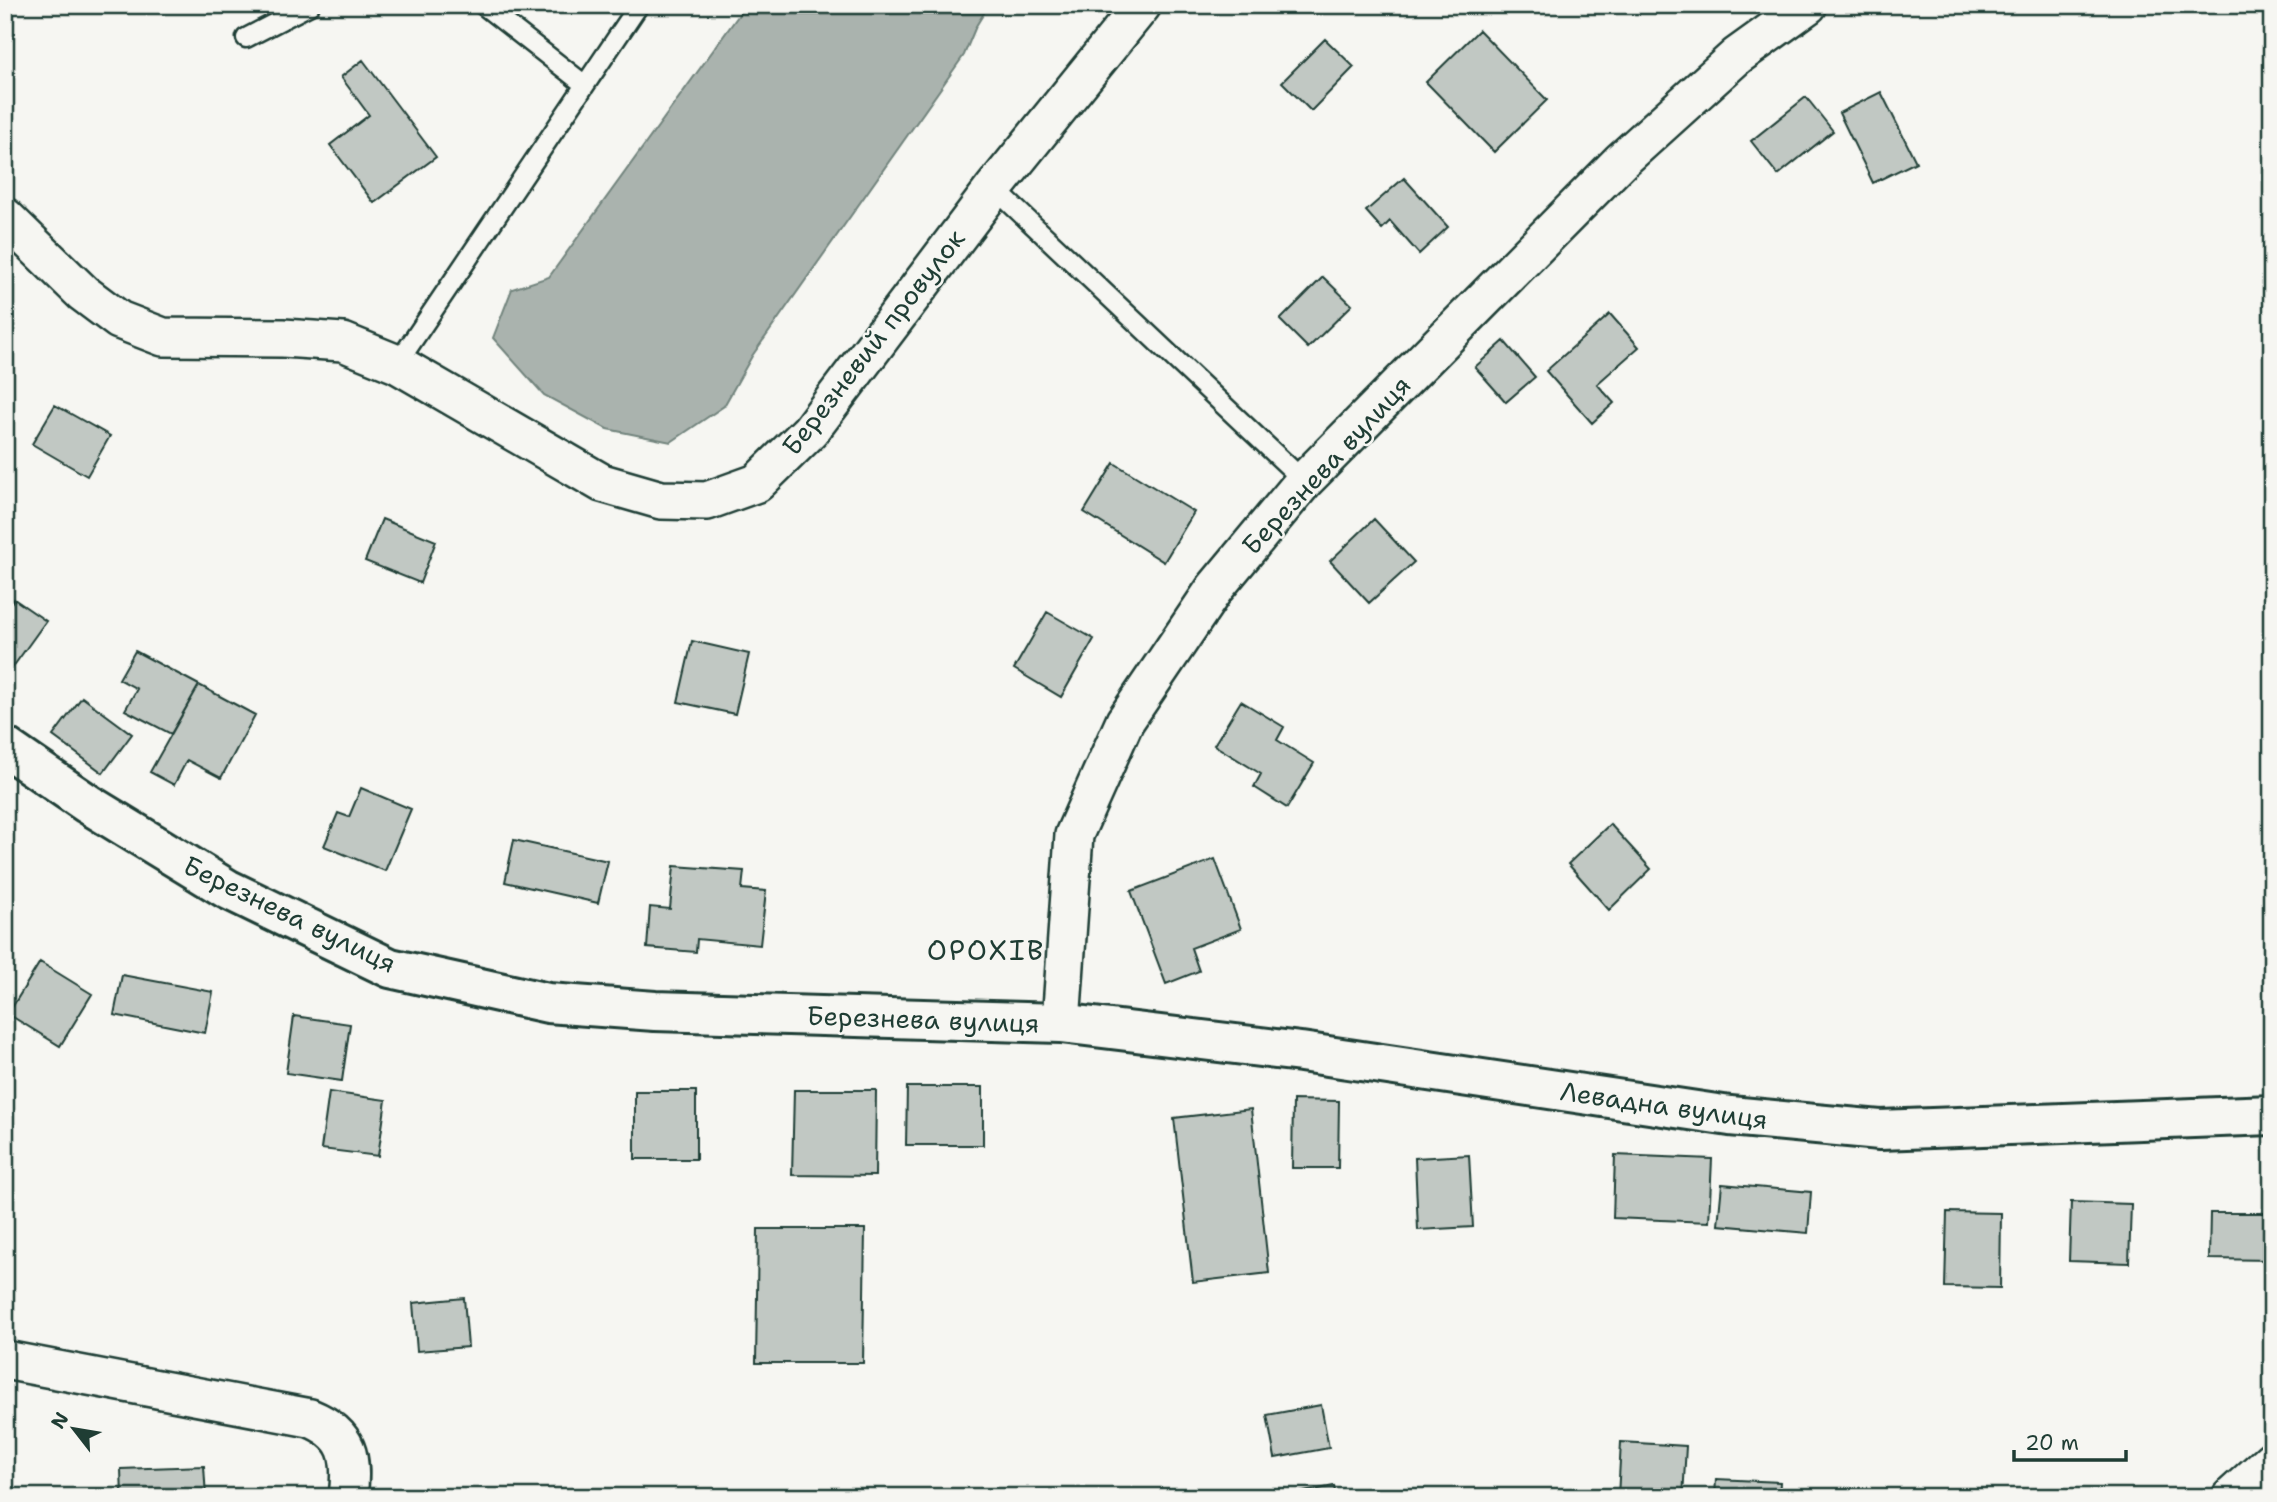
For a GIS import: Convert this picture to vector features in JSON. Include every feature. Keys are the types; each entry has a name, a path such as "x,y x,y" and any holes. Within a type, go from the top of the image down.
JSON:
{"street":[{"name":"Березневий провулок","path":"5,217 83,293 119,320 163,337 283,338 343,342 397,364 602,483 660,500 706,501 757,483 810,431 994,188 1142,5"},
{"name":"Березнева вулиця","path":"5,747 88,804 227,890 390,968 548,1003 655,1011 1061,1023 1074,835 1119,734 1215,589 1304,481 1621,162 1737,56 1808,5"},
{"name":"Левадна вулиця","path":"1061,1023 1301,1052 1730,1116 1880,1130 2272,1115"},
{"path":"5,1360 310,1418 330,1426 348,1450 351,1476 348,1497"},
{"path":"2231,1497 2272,1460"}],"lane":[{"path":"246,38 310,5"},
{"path":"483,5 585,85"},
{"path":"397,364 639,5"},
{"path":"994,188 1304,481"}],"shaded area":[{"path":"746,5 989,5 976,26 964,55 752,356 724,406 671,442 607,429 544,395 493,338 512,289 549,277"}],"building":[{"path":"1479,30 1547,100 1494,152 1426,82"},
{"path":"1325,39 1354,67 1311,111 1282,82"},
{"path":"363,60 436,157 374,203 330,145 369,115 341,77"},
{"path":"1881,92 1916,162 1873,183 1839,113"},
{"path":"1806,97 1833,131 1778,175 1751,141"},
{"path":"1404,178 1448,227 1419,254 1390,221 1382,229 1366,211"},
{"path":"1323,277 1352,305 1308,348 1280,320"},
{"path":"1610,314 1639,347 1597,384 1614,403 1592,423 1546,371"},
{"path":"1504,341 1535,377 1506,402 1475,367"},
{"path":"55,405 110,436 87,476 32,444"},
{"path":"1114,463 1194,512 1164,562 1084,512"},
{"path":"382,519 436,541 420,583 365,561"},
{"path":"1374,519 1414,562 1369,603 1330,561"},
{"path":"14,599 46,621 5,678 5,611"},
{"path":"1047,612 1094,639 1061,697 1014,669"},
{"path":"692,641 749,654 735,714 678,702"},
{"path":"135,651 199,685 171,734 125,710 137,689 119,679"},
{"path":"199,685 255,715 221,778 187,760 174,785 150,772"},
{"path":"82,697 132,734 103,773 53,736"},
{"path":"1241,701 1284,727 1277,740 1314,763 1287,808 1254,787 1261,774 1214,745"},
{"path":"361,788 411,809 385,871 324,846 338,813 349,817"},
{"path":"1610,824 1651,869 1609,910 1568,864"},
{"path":"514,840 608,861 598,903 505,882"},
{"path":"1215,859 1241,929 1191,948 1199,971 1166,984 1131,891"},
{"path":"674,866 744,871 742,889 766,891 760,945 697,939 696,952 647,948 650,907 670,909"},
{"path":"40,962 92,994 60,1046 8,1014"},
{"path":"122,975 213,992 205,1033 114,1015"},
{"path":"294,1016 350,1024 342,1081 286,1073"},
{"path":"907,1087 983,1087 983,1145 906,1145"},
{"path":"794,1090 876,1090 875,1176 792,1175"},
{"path":"635,1091 696,1091 696,1159 635,1159"},
{"path":"329,1092 386,1100 378,1156 321,1149"},
{"path":"1293,1100 1339,1101 1338,1168 1292,1168"},
{"path":"1251,1109 1269,1273 1193,1282 1174,1118"},
{"path":"1469,1155 1473,1227 1418,1230 1415,1158"},
{"path":"1615,1155 1712,1159 1709,1222 1613,1218"},
{"path":"1722,1184 1811,1192 1808,1233 1718,1225"},
{"path":"2071,1202 2131,1204 2129,1263 2069,1261"},
{"path":"1947,1212 2001,1213 2000,1288 1945,1287"},
{"path":"2210,1213 2271,1213 2270,1260 2209,1259"},
{"path":"758,1229 865,1229 863,1363 756,1363"},
{"path":"464,1298 468,1347 417,1351 413,1303"},
{"path":"1321,1405 1329,1448 1275,1458 1267,1415"},
{"path":"1621,1442 1686,1446 1683,1497 1618,1497"},
{"path":"204,1466 206,1497 122,1497 121,1469"},
{"path":"1716,1479 1780,1482 1779,1497 1715,1497"},
{"path":"1334,1486 1336,1497 1278,1497"}],"district":[{"name":"ОРОХІВ","path":"986,950"}]}
